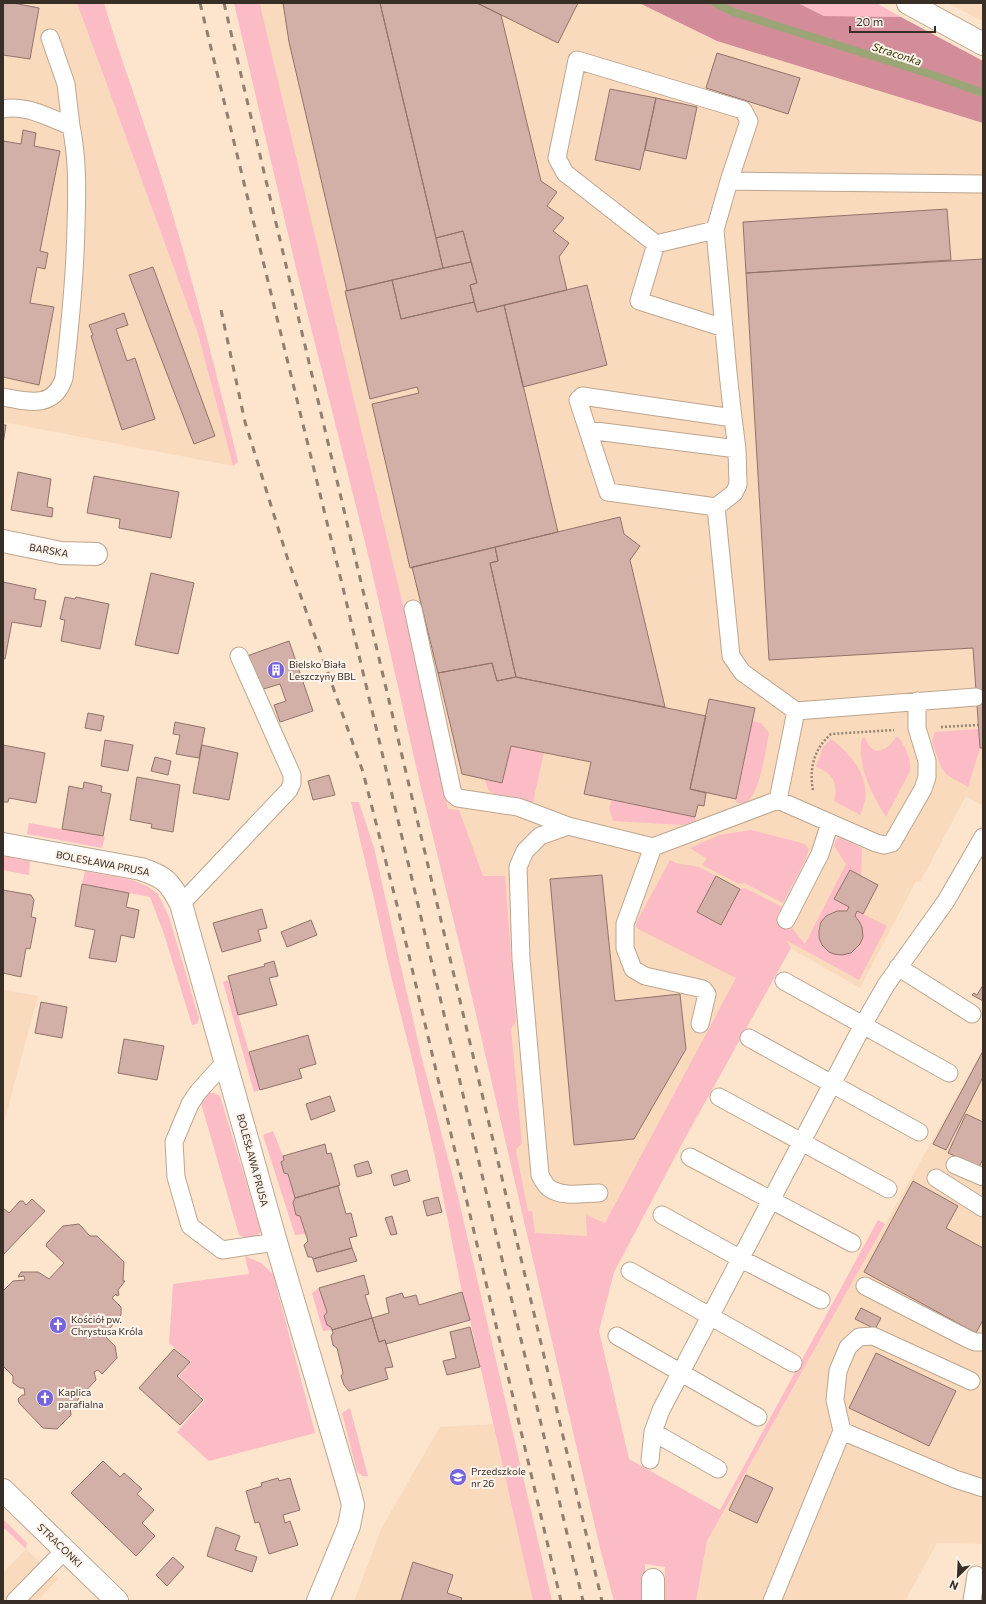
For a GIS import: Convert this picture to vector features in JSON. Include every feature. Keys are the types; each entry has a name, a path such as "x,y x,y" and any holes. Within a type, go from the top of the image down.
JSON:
{"street":[{"path":"908,3 983,44"},
{"name":"BARSKA","path":"3,541 61,553 96,554"},
{"name":"BOLESŁAWA PRUSA","path":"3,844 142,869 158,875 172,887 181,904 276,1242 353,1505 349,1526 318,1601"},
{"name":"STRACONKI","path":"3,1490 117,1601"},
{"path":"653,1580 653,1601"}],"lane":[{"path":"3,397 25,402 47,400 55,395 61,387 64,378 75,258 77,196 76,151 71,126 66,84 50,38"},
{"path":"656,244 565,173 557,158 577,60 743,110 748,121 715,230 737,449 738,485 734,493 716,507 608,492 578,400 582,396 733,418"},
{"path":"3,109 11,107 29,109 71,126"},
{"path":"729,181 983,184"},
{"path":"656,244 715,230"},
{"path":"656,244 639,301 724,328"},
{"path":"588,430 737,449"},
{"path":"716,507 731,656 742,672 796,710 976,697"},
{"path":"413,609 453,794 458,798 518,807 568,826 653,847 778,800 876,843 884,845 892,843 923,789 927,777 927,761 918,728 917,701"},
{"path":"181,904 289,790 292,783 292,775 239,656"},
{"path":"778,800 796,710"},
{"path":"786,920 820,854 830,823"},
{"path":"568,826 540,836 525,851 518,867 521,959 536,1140 540,1175 547,1188 565,1194 600,1193"},
{"path":"650,1460 653,1432 661,1410 863,1026 886,985 946,901 983,836"},
{"path":"653,847 625,924 625,948 633,970 645,976 703,989 708,994 700,1024"},
{"path":"898,967 972,1014"},
{"path":"784,982 949,1073"},
{"path":"749,1038 919,1132"},
{"path":"226,1061 198,1092 190,1104 174,1142 176,1177 190,1226 222,1250 276,1242"},
{"path":"719,1097 888,1189"},
{"path":"690,1157 852,1243"},
{"path":"954,1165 983,1177"},
{"path":"936,1178 983,1208"},
{"path":"662,1215 741,1259 821,1300"},
{"path":"630,1271 793,1363"},
{"path":"865,1286 968,1339 975,1342 983,1342"},
{"path":"617,1336 758,1417"},
{"path":"772,1601 842,1431 835,1400 838,1371 848,1346 858,1337 873,1336 971,1381"},
{"path":"842,1431 955,1479 983,1488"},
{"path":"653,1432 718,1469"},
{"path":"15,1601 65,1550"},
{"path":"972,1601 976,1575"}],"path":[{"path":"814,792 811,778 812,764 817,751 831,734 978,724"}],"shaded area":[{"path":"3,3 77,3 198,334 233,466 3,422"},
{"path":"77,3 104,3 145,126 191,277 238,462 233,466 198,334"},
{"path":"234,3 260,3 412,643 448,809 459,810 483,876 505,876 516,1021 511,1029 522,1143 516,1150 528,1211 532,1211 535,1233 587,1236 586,1215 605,1223 736,978 636,927 636,923 670,860 676,863 699,867 716,876 697,912 721,924 740,889 745,888 782,907 776,918 791,927 805,944 846,864 834,846 839,837 843,837 862,849 861,876 850,870 849,907 847,911 837,911 829,914 823,919 819,926 819,940 823,947 838,955 853,951 862,938 860,923 855,916 857,911 887,926 859,980 786,940 791,948 684,1140 614,1272 599,1331 629,1459 720,1510 878,1220 885,1224 707,1541 696,1601 664,1601 665,1567 645,1564 645,1601 614,1601 600,1548 464,963 421,788 367,550 296,268"},
{"path":"260,3 639,3 717,41 983,123 983,806 966,796 920,882 916,881 860,988 790,948 684,1140 614,1272 538,1261 448,809 412,643"},
{"path":"639,3 798,3 824,16 901,17 983,61 983,123 717,41"},
{"path":"798,3 876,3 901,17 824,16"},
{"path":"948,3 983,3 983,21 974,17"},
{"path":"752,721 761,723 769,733 764,759 759,779 752,796 746,802 736,803"},
{"path":"979,729 980,748 968,787 947,775 941,767 932,742 935,732"},
{"path":"897,736 903,743 907,752 910,761 910,771 886,817 866,779 861,758 862,738 865,738 869,746 876,751 886,748"},
{"path":"831,739 845,751 857,765 861,773 864,782 865,802 860,815 834,801 835,784 831,776 816,767 823,747"},
{"path":"511,746 544,752 532,807 514,804 489,791 485,780 502,783"},
{"path":"612,800 695,817 696,821 682,825 613,821 609,808"},
{"path":"351,802 359,802 374,848 421,1055 458,1197 552,1601 533,1601 470,1320 462,1292 436,1161 390,972"},
{"path":"29,823 105,837 102,848 27,834"},
{"path":"751,830 802,843 809,849 806,859 783,903 744,883 739,884 702,865 707,859 690,848 719,835"},
{"path":"3,856 30,861 29,875 3,870"},
{"path":"85,871 132,880 147,886 158,894 169,917 199,1018 197,1024 192,1025 164,934 150,897 82,884"},
{"path":"228,980 260,1090 254,1092 223,982"},
{"path":"3,990 38,996 3,1126"},
{"path":"983,1048 983,1544 937,1543 905,1601 696,1601 707,1541"},
{"path":"208,1093 214,1093 220,1096 261,1231 257,1237 246,1238 239,1235 201,1103"},
{"path":"273,1131 283,1156 295,1198 293,1203 296,1215 300,1216 306,1234 295,1235 263,1135"},
{"path":"245,1256 261,1263 273,1274 315,1433 209,1461 177,1432 205,1400 179,1376 191,1362 169,1343 173,1284 249,1274"},
{"path":"319,1288 327,1312 324,1316 327,1325 331,1327 332,1330 323,1331 312,1293"},
{"path":"350,1408 368,1476 363,1476 357,1472 342,1413"},
{"name":"Przedszkole nr 26","path":"493,1424 533,1601 354,1601 382,1527 440,1427"},
{"path":"3,1519 27,1543 26,1549 3,1527"},
{"path":"26,1549 58,1579 37,1601 3,1601 3,1573"}],"building":[{"path":"3,3 13,3 39,8 30,59 3,55"},
{"path":"283,3 380,3 443,268 347,291 289,42"},
{"path":"380,3 477,3 501,15 541,181 557,192 547,206 564,218 553,231 569,243 559,257 567,290 477,312 470,285 477,283 463,231 436,238"},
{"path":"477,3 578,3 558,43"},
{"path":"717,53 800,78 788,114 706,88"},
{"path":"610,89 656,98 640,170 595,160"},
{"path":"656,98 697,107 686,159 645,150"},
{"path":"23,130 36,133 34,146 60,151 40,251 48,253 45,269 37,267 30,303 54,307 39,385 3,377 3,141 21,144"},
{"path":"947,209 951,260 746,273 743,222"},
{"path":"463,231 471,262 443,268 436,238"},
{"path":"983,259 983,748 980,748 973,648 769,660 746,273"},
{"path":"471,262 477,283 470,285 474,302 401,319 392,280"},
{"path":"153,267 215,436 194,444 129,275"},
{"path":"392,280 401,319 474,302 477,312 504,305 558,532 410,568 372,404 419,393 417,387 370,399 345,291"},
{"path":"587,285 607,365 523,387 504,305"},
{"path":"124,313 128,325 116,329 127,361 135,358 155,419 122,430 91,336 93,335 89,325"},
{"path":"3,425 6,425 3,444"},
{"path":"18,472 51,479 47,507 53,508 52,517 11,510"},
{"path":"94,476 179,492 171,538 119,528 120,519 87,513"},
{"path":"620,517 624,534 640,546 630,560 665,707 516,677 490,563 498,561 495,547"},
{"path":"495,547 498,561 490,563 516,677 497,681 492,663 438,673 412,567"},
{"path":"151,573 194,583 178,654 135,645"},
{"path":"3,582 36,589 34,599 46,601 41,627 12,622 5,659 3,659"},
{"path":"65,597 75,599 76,597 109,604 100,649 61,641 65,620 60,619"},
{"name":"Bielsko Biała Leszczyny BBL","path":"289,641 313,711 280,722 274,705 286,701 280,684 260,690 247,656"},
{"path":"492,663 497,681 516,677 706,716 690,789 706,793 704,806 698,805 695,817 584,794 591,762 511,746 502,783 462,774 438,673"},
{"path":"709,699 755,708 736,799 690,789"},
{"path":"88,713 104,716 101,731 85,728"},
{"path":"175,722 205,728 199,758 176,754 180,735 173,734"},
{"path":"105,740 133,745 128,771 101,766"},
{"path":"3,745 45,753 36,803 9,798 8,802 3,802"},
{"path":"202,745 238,753 229,800 193,793"},
{"path":"155,757 171,761 168,775 151,771"},
{"path":"329,775 335,795 313,800 308,781"},
{"path":"137,777 180,785 173,832 151,828 152,824 130,820"},
{"path":"84,782 102,786 101,792 111,794 103,836 62,829 69,786 83,789"},
{"path":"850,870 878,885 863,914 857,911 855,916 862,927 863,937 860,944 851,953 842,955 834,954 829,952 822,945 819,938 819,930 821,922 826,916 837,911 847,911 849,907 834,899"},
{"path":"602,875 615,1001 680,994 686,1049 634,1139 574,1145 550,879"},
{"path":"716,876 740,889 721,925 697,912"},
{"path":"82,884 129,893 126,907 139,910 134,938 121,935 116,962 89,958 95,930 75,926"},
{"path":"3,890 31,895 34,900 31,917 36,918 30,949 26,948 21,977 3,973"},
{"path":"262,909 267,928 258,930 261,941 222,952 213,923"},
{"path":"311,920 317,935 287,947 281,932"},
{"path":"274,961 278,976 269,978 277,1005 238,1015 228,976 265,966 264,964"},
{"path":"983,985 983,1001 972,995 974,993 977,995"},
{"path":"41,1002 67,1007 62,1038 35,1033"},
{"path":"308,1035 316,1064 299,1069 302,1078 260,1090 249,1052"},
{"path":"124,1039 164,1046 157,1080 118,1073"},
{"path":"983,1051 983,1077 946,1150 933,1144"},
{"path":"330,1096 335,1111 311,1120 306,1104"},
{"path":"966,1114 983,1122 983,1159 979,1167 948,1153"},
{"path":"325,1144 327,1154 331,1153 340,1185 295,1198 288,1174 284,1173 281,1162 284,1160 283,1156"},
{"path":"368,1161 372,1173 357,1177 354,1165"},
{"path":"407,1170 410,1181 394,1186 391,1175"},
{"path":"913,1181 958,1206 946,1228 983,1248 983,1320 976,1333 864,1272"},
{"path":"338,1186 346,1214 351,1213 357,1236 349,1238 352,1248 313,1259 312,1257 308,1257 304,1245 308,1241 300,1216 296,1215 293,1203 295,1198"},
{"path":"438,1197 442,1212 427,1216 423,1201"},
{"path":"32,1199 45,1211 3,1255 3,1208 9,1213 20,1201 23,1201 26,1205"},
{"path":"392,1216 397,1234 391,1235 385,1218"},
{"name":"Kościół pw. Chrystusa Króla","path":"79,1224 90,1236 97,1236 124,1262 123,1281 125,1281 118,1290 119,1295 117,1296 116,1294 112,1298 121,1307 121,1315 104,1335 115,1346 117,1358 102,1374 98,1370 94,1372 96,1380 78,1399 78,1407 75,1407 75,1405 70,1405 71,1415 57,1429 43,1428 19,1403 18,1399 22,1395 25,1395 24,1388 20,1388 13,1383 13,1376 3,1366 3,1291 13,1281 25,1280 24,1276 18,1277 21,1272 38,1272 49,1279 64,1263 46,1246 47,1243 63,1226"},
{"path":"352,1248 357,1261 317,1272 313,1259"},
{"path":"364,1275 369,1294 365,1295 372,1318 332,1330 331,1327 327,1325 324,1316 327,1312 319,1288"},
{"path":"462,1292 470,1320 386,1344 385,1340 379,1342 372,1318 389,1313 386,1298 402,1293 404,1298 416,1295 419,1305"},
{"path":"861,1308 881,1318 875,1329 855,1319"},
{"path":"372,1318 379,1342 385,1340 393,1367 385,1368 388,1379 349,1391 344,1385 341,1376 343,1373 337,1348 333,1345 331,1336 333,1333 332,1330"},
{"path":"470,1327 480,1367 447,1375 443,1361 456,1358 450,1332"},
{"path":"174,1349 190,1362 177,1376 203,1400 180,1425 139,1388"},
{"path":"876,1353 956,1391 929,1446 849,1408"},
{"path":"103,1461 120,1477 124,1473 142,1489 137,1494 154,1510 142,1523 155,1536 136,1556 71,1493"},
{"path":"746,1475 773,1488 757,1523 729,1510"},
{"path":"278,1478 279,1481 290,1478 300,1510 283,1515 285,1523 290,1521 298,1545 269,1554 259,1522 255,1523 246,1491 262,1486 261,1483"},
{"path":"216,1527 240,1536 235,1550 257,1557 252,1572 207,1556"},
{"path":"173,1557 184,1567 167,1586 156,1575"},
{"path":"413,1562 453,1575 447,1593 462,1598 461,1601 401,1601"}],"waterway":[{"name":"Straconka","path":"715,3 733,12 933,75 983,93"}],"railway":[{"path":"200,3 343,588 583,1601"},
{"path":"224,3 602,1601"},
{"path":"221,310 245,422 288,560 363,772 398,909 561,1601"}],"place":[{"name":"Bielsko Biała Leszczyny BBL","path":"276,670"},
{"name":"Kościół pw. Chrystusa Króla","path":"58,1325"},
{"name":"Kaplica parafialna","path":"45,1398"},
{"name":"Przedszkole nr 26","path":"458,1477"}]}
